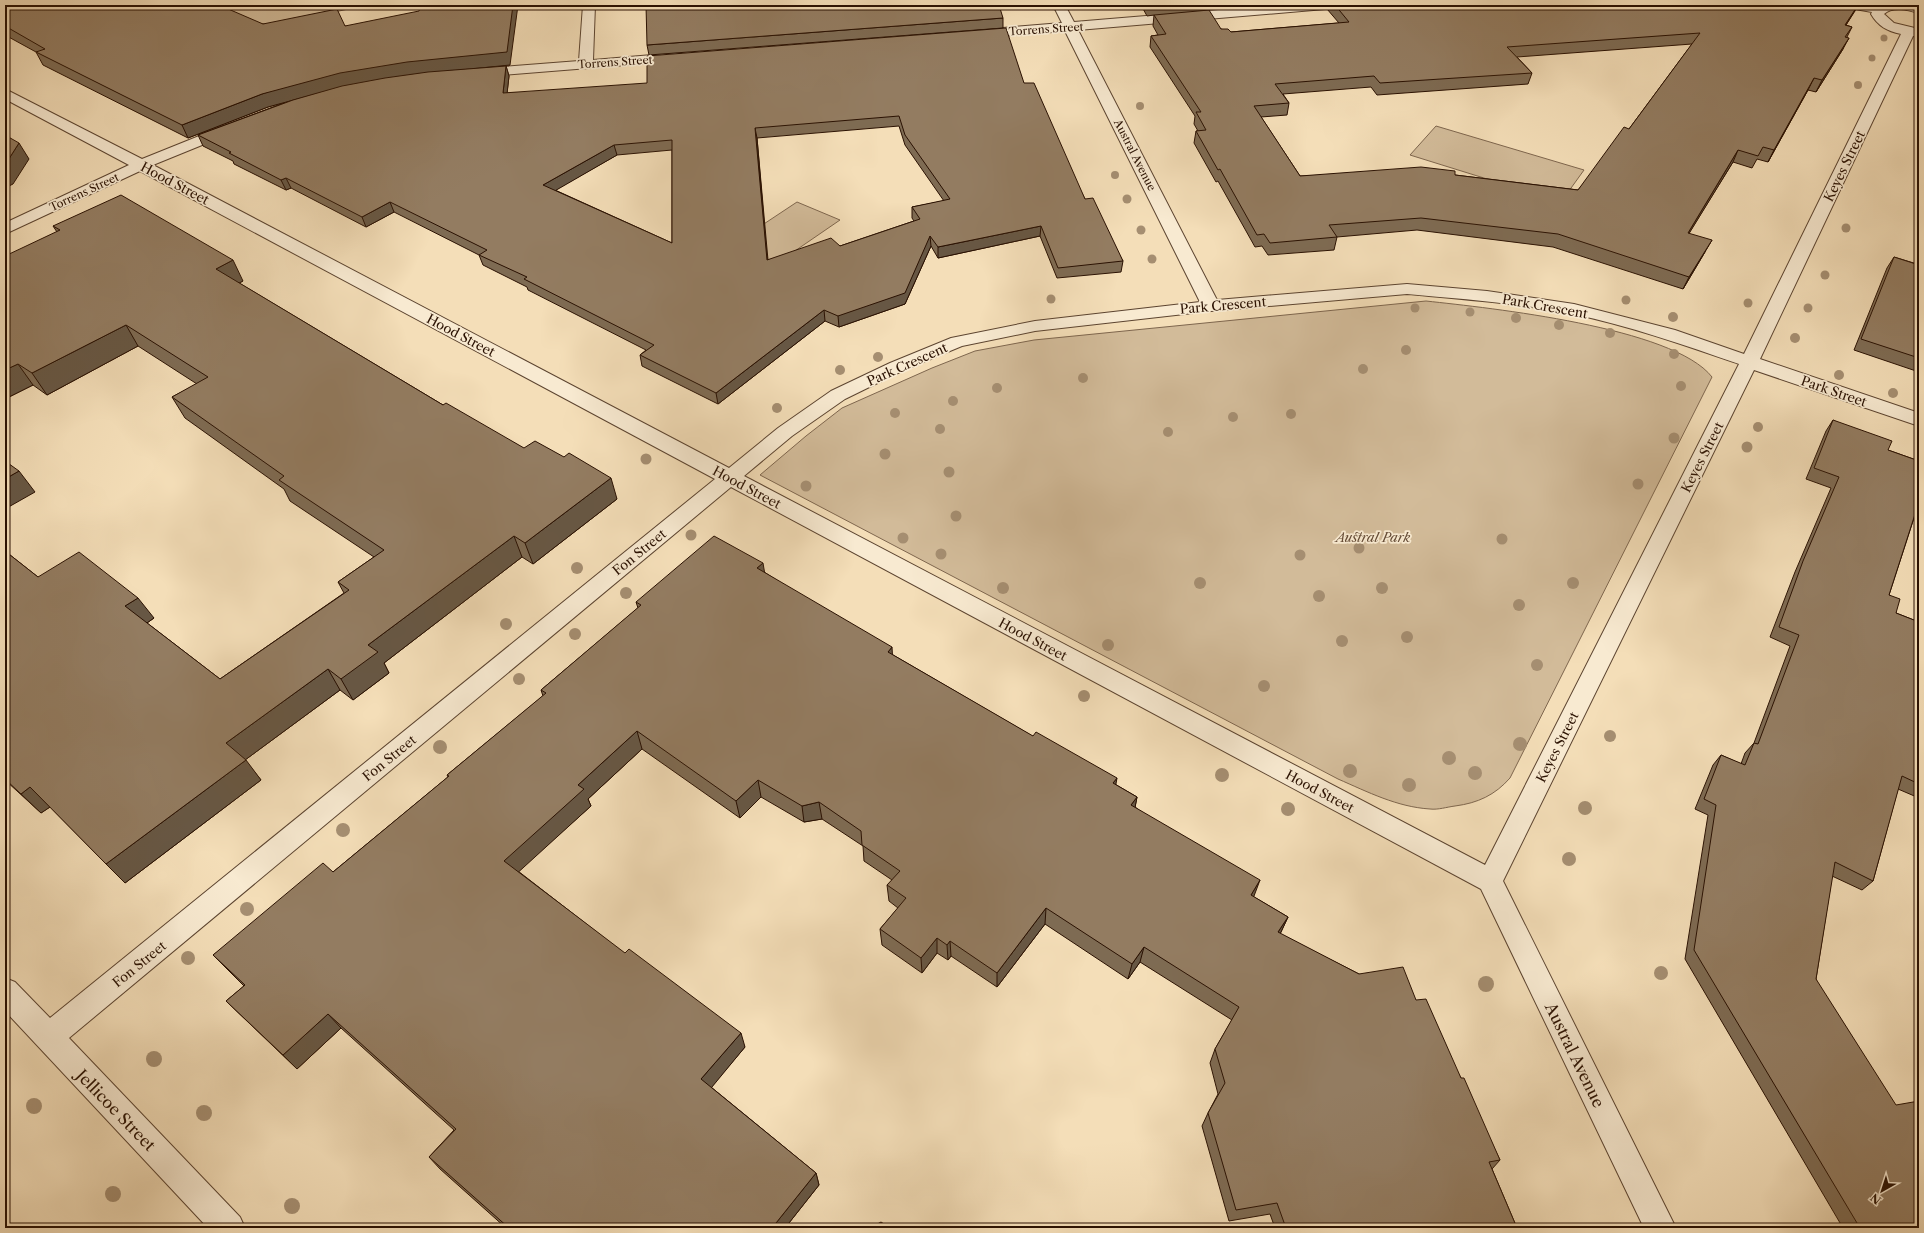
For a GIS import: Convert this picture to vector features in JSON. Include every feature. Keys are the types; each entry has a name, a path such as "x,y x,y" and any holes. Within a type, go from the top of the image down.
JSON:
{"street":[{"path":"586,64 589,5"},
{"name":"Austral Avenue","path":"1059,5 1210,306"},
{"name":"Torrens Street","path":"967,35 1071,28 1325,5"},
{"path":"1854,5 1880,10 1894,6 1918,8"},
{"path":"1880,10 1877,14 1885,23 1914,32"},
{"name":"Keyes Street","path":"1490,881 1914,32"},
{"name":"Torrens Street","path":"462,74 687,56"},
{"name":"Hood Street","path":"5,93 1490,881"},
{"name":"Torrens Street","path":"5,228 141,165 239,125"},
{"name":"Park Crescent","path":"730,478 785,432 838,395 896,366 957,342 1035,326 1210,306 1407,289 1487,296 1574,310 1669,334 1750,362"},
{"name":"Park Street","path":"1750,362 1919,420"},
{"name":"Fon Street","path":"48,1038 730,478"},
{"name":"Austral Avenue","path":"1490,881 1660,1228"},
{"name":"Jellicoe Street","path":"5,991 229,1228"}],"green space":[{"path":"225,5 367,5 255,29"},
{"path":"1436,126 1584,170 1561,202 1410,155"},
{"path":"797,202 840,220 754,279 711,259"},
{"name":"Austral Park","path":"1426,301 1534,315 1621,333 1660,345 1691,360 1712,377 1510,778 1492,794 1471,803 1436,809 1418,808 1394,802 1338,779 760,475 842,408 932,368 975,351 1034,340"}],"building":[{"path":"5,5 219,5 263,24 337,9 345,26 419,11 421,5 513,5 507,52 407,62 340,73 262,94 182,125 36,52 45,49 5,26"},
{"path":"646,5 999,5 1003,18 647,45"},
{"path":"1335,5 1858,5 1845,25 1852,27 1845,37 1849,38 1822,80 1814,78 1774,150 1763,147 1758,156 1738,150 1688,233 1712,240 1689,277 1558,234 1421,218 1329,225 1337,237 1270,243 1264,234 1257,235 1220,169 1218,170 1196,131 1206,130 1196,112 1201,112 1151,36 1166,34 1154,15 1209,10 1221,29 1228,29 1231,32 1349,22","holes":["1700,33 1629,129 1624,127 1578,190 1455,175 1455,171 1421,167 1300,176 1254,106 1289,103 1275,84 1374,76 1380,83 1532,73 1507,47"]},
{"path":"1006,28 1024,83 1034,83 1085,199 1093,198 1123,261 1058,268 1041,226 938,247 930,236 905,293 838,316 824,310 716,393 640,355 654,345 524,279 527,277 479,255 487,250 390,202 362,217 286,178 281,180 198,135 293,100 342,86 428,72 506,66 503,93 647,83 647,56","holes":["899,116 905,135 950,199 912,207 920,219 840,246 831,238 767,260 755,128","672,140 672,243 543,185 614,145"]},
{"path":"5,135 19,143 5,165"},
{"path":"121,195 233,260 216,269 443,405 446,403 524,448 535,441 564,457 569,453 611,478 525,543 514,536 368,645 378,652 341,679 328,669 226,743 246,760 106,864 30,787 21,794 5,779 5,551 38,577 79,552 138,598 125,606 220,679 349,590 338,582 384,550 279,480 284,476 172,397 208,377 126,325 32,373 18,364 5,370 5,256 60,230 53,226"},
{"path":"1894,257 1919,265 1919,358 1861,339"},
{"path":"1833,420 1892,441 1888,450 1919,461 1919,505 1889,595 1900,599 1896,613 1919,622 1919,784 1902,776 1873,881 1835,862 1816,979 1896,1105 1919,1101 1919,1228 1860,1228 1694,950 1716,805 1704,799 1721,755 1745,765 1754,743 1758,744 1799,635 1779,627 1803,561 1839,477 1814,468"},
{"path":"5,461 19,471 5,479"},
{"path":"714,536 763,563 757,568 892,647 888,652 1033,736 1036,732 1117,778 1113,783 1137,797 1131,805 1260,880 1251,895 1288,917 1278,932 1359,974 1403,967 1416,1000 1426,999 1461,1078 1464,1078 1500,1160 1489,1162 1517,1228 1286,1228 1277,1203 1236,1210 1208,1113 1225,1083 1215,1049 1239,1007 1144,947 1132,964 1046,908 997,973 950,941 947,945 937,938 921,958 880,929 906,898 887,885 900,871 862,845 861,831 819,802 802,806 758,780 736,801 637,731 578,785 584,789 504,861 625,953 629,949 741,1033 701,1079 816,1173 772,1228 509,1228 429,1157 456,1129 328,1014 283,1055 226,1001 245,985 213,955 323,863 333,872 449,776 447,775 546,693 541,690 641,605 636,602"},
{"path":"881,1222 890,1228 870,1228"}]}
